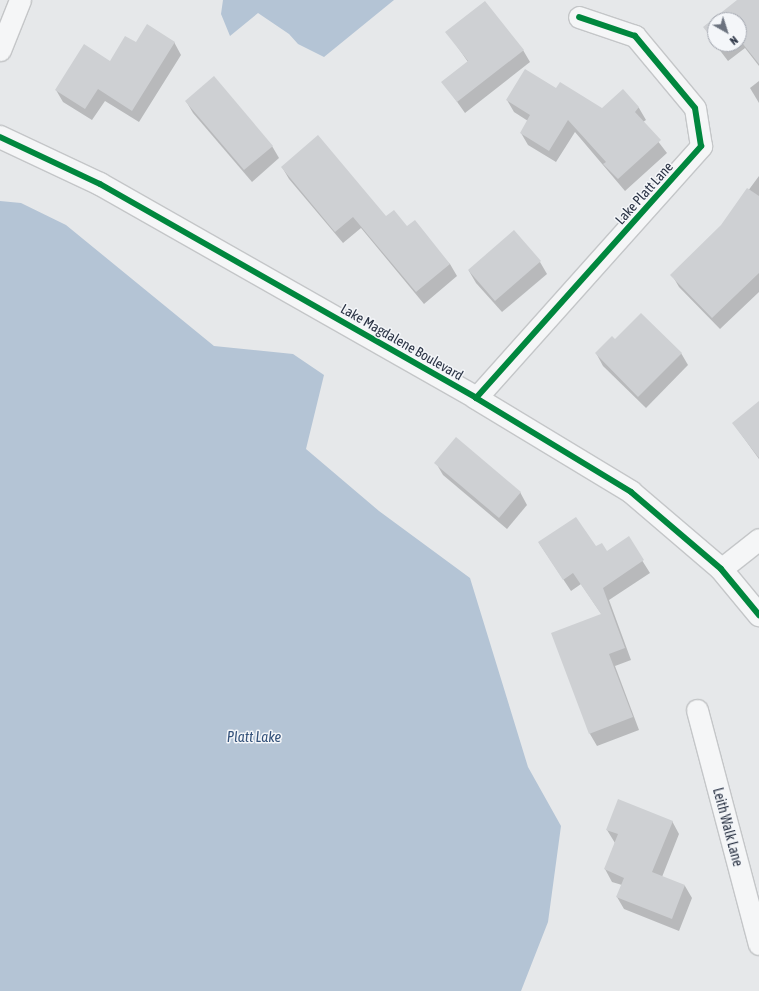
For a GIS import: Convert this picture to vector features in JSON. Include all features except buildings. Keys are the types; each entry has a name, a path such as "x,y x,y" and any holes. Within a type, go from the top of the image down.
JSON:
{"street":[{"path":"0,50 20,0"},
{"name":"Lake Platt Lane","path":"476,398 701,146 695,108 635,36 579,17"},
{"name":"Lake Magdalene Boulevard","path":"0,137 100,184 476,398 631,492 721,569 759,615"},
{"path":"721,569 759,539"},
{"name":"Leith Walk Lane","path":"697,710 759,944"}],"water":[{"path":"223,0 394,0 324,57 298,44 289,34 258,13 230,36 221,14"},
{"name":"Platt Lake","path":"0,201 21,203 66,225 214,346 293,354 324,375 306,449 379,511 470,578 528,767 561,826 548,922 521,991 0,991"}],"cycle path":[{"path":"476,398 701,146 695,108 635,36 579,17"},
{"path":"0,137 100,184 476,398 631,492 721,569 759,615"}]}
